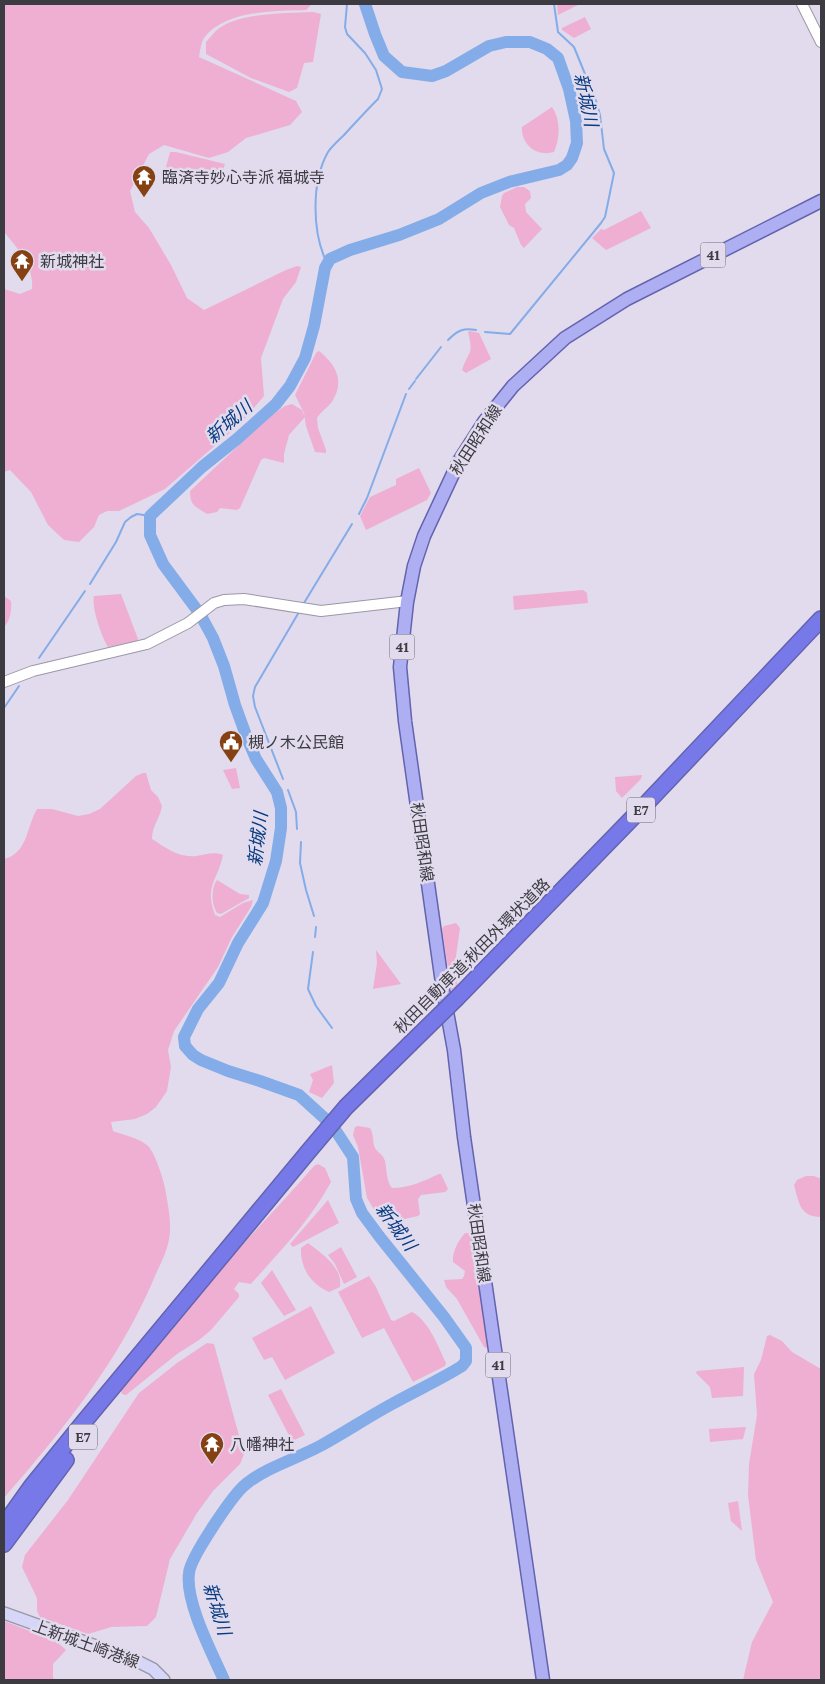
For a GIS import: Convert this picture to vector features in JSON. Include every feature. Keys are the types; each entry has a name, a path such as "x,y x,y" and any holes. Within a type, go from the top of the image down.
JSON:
{"highway":[{"name":"秋田自動車道;秋田外環状道路","path":"4,1524 31,1487 346,1107 457,998 644,806 821,619"},
{"name":"秋田自動車道;秋田外環状道路","path":"4,1544 133,1370 161,1329"}],"main road":[{"name":"秋田昭和線","path":"543,1680 464,1138 454,1050 443,990 405,721 400,667 414,566 451,477 484,422 513,386 565,338 613,308 690,266 821,200"},
{"name":"上新城土崎港線","path":"4,1613 135,1660 153,1669 164,1680"}],"street":[{"path":"802,4 821,42"},
{"path":"4,682 33,671 147,644 188,623 214,603 234,598 320,611 408,601"}],"shaded area":[{"path":"4,4 312,4 306,10 251,14 224,22 204,38 200,49 199,57 296,101 302,112 290,125 246,138 228,152 209,158 164,145 149,154 130,191 135,212 149,228 171,265 187,298 204,310 286,270 297,266 301,267 296,282 283,299 261,358 264,396 241,423 165,489 119,511 107,511 99,515 94,527 79,542 64,540 48,525 31,492 10,470 4,472 4,289 20,294 32,289 32,281 28,265 20,251 4,232"},
{"path":"557,4 580,4 558,15"},
{"path":"313,12 321,14 313,62 304,63 297,88 289,92 251,78 206,54 206,42 220,27 242,18 266,14"},
{"path":"585,17 591,29 574,38 562,30 562,28"},
{"path":"552,107 559,129 557,141 554,152 542,153 527,144 522,133 522,127"},
{"path":"170,152 225,164 221,175 208,174 198,178 170,170 166,167"},
{"path":"517,187 524,187 530,191 531,198 525,204 526,212 542,229 524,248 500,207 504,193"},
{"path":"641,211 651,228 606,250 592,238 601,229 604,230"},
{"path":"468,332 479,333 491,359 466,373 462,370 471,349"},
{"path":"319,351 330,361 338,379 338,386 333,400 317,418 318,428 326,453 315,452 306,426 304,413 295,395 316,353"},
{"path":"292,404 302,410 305,417 289,435 284,454 284,463 264,458 261,460 240,508 237,510 220,508 217,512 207,514 194,505 191,500 190,491 270,416 285,406"},
{"path":"419,468 431,493 427,500 366,530 360,516 370,497 396,485 396,479"},
{"path":"583,590 587,593 588,603 514,610 513,596"},
{"path":"121,594 138,639 137,641 108,647 98,622 93,601 94,596"},
{"path":"4,596 11,601 11,612 4,627"},
{"path":"236,768 240,788 232,789 223,770"},
{"path":"146,773 151,790 158,797 162,806 153,830 152,839 173,852 184,855 196,856 213,853 223,855 211,890 215,915 220,917 243,903 253,900 218,967 174,1031 168,1050 171,1067 167,1091 156,1107 147,1114 135,1119 111,1122 113,1131 136,1139 148,1146 158,1166 165,1188 170,1223 167,1249 163,1259 138,1313 105,1369 67,1422 4,1498 4,859 12,856 22,846 37,809 52,809 78,816 89,814 100,809 136,776"},
{"path":"642,775 641,779 622,798 616,791 615,777"},
{"path":"217,880 240,894 249,895 249,898 221,914 217,913 212,896"},
{"path":"456,923 460,928 454,970 458,987 452,994 442,929 444,926"},
{"path":"376,950 401,984 373,989 377,963"},
{"path":"332,1065 334,1083 322,1098 309,1092 313,1080 310,1074"},
{"path":"355,1127 370,1128 375,1148 385,1161 388,1179 392,1188 422,1182 441,1174 448,1189 445,1192 421,1195 418,1199 420,1214 418,1216 391,1222 381,1221 367,1198 358,1147 353,1135"},
{"path":"318,1164 325,1168 331,1182 314,1210 294,1235 251,1284 239,1282 234,1289 239,1294 239,1297 211,1330 177,1354 126,1395 122,1394 121,1391 142,1361 189,1303 314,1166"},
{"path":"806,1176 814,1176 821,1179 821,1217 809,1215 799,1203 794,1185 797,1180"},
{"path":"328,1200 339,1223 293,1247 290,1244"},
{"path":"465,1233 473,1233 487,1348 484,1347 457,1299 446,1287 444,1280 462,1279 464,1276 465,1271 453,1262 453,1254"},
{"path":"308,1243 325,1256 335,1267 340,1280 340,1287 329,1292 312,1280 305,1269 301,1255 301,1248"},
{"path":"341,1247 357,1277 344,1284 335,1264 328,1255"},
{"path":"272,1270 296,1310 284,1316 261,1283"},
{"path":"369,1276 391,1320 394,1321 412,1312 423,1321 436,1342 446,1363 445,1366 413,1382 384,1328 362,1338 338,1292"},
{"path":"311,1306 335,1353 285,1380 272,1357 264,1360 252,1338"},
{"path":"770,1335 782,1341 792,1352 821,1369 821,1680 743,1680 752,1642 773,1602 756,1560 748,1495 749,1464 757,1415 754,1374 761,1360 767,1336"},
{"path":"207,1343 214,1344 244,1454 240,1464 213,1491 197,1513 170,1559 156,1617 147,1626 111,1627 88,1634 40,1617 37,1611 37,1598 22,1567 25,1555 68,1500 139,1393 177,1363"},
{"path":"744,1367 743,1396 712,1398 710,1387 696,1373 697,1371"},
{"path":"281,1389 305,1435 292,1441 268,1395"},
{"path":"746,1427 743,1439 710,1442 709,1429"},
{"path":"738,1501 742,1531 731,1521 728,1503"},
{"path":"4,1621 56,1641 66,1650 53,1664 54,1680 4,1680"}],"waterway":[{"path":"327,263 318,237 316,223 316,192 322,164 328,152 378,99 382,89 376,70 365,53 347,34 345,27 347,4"},
{"name":"新城川","path":"224,1680 200,1627 189,1585 189,1573 196,1554 223,1513 240,1490 254,1478 311,1451 462,1366 466,1361 466,1348 362,1213 356,1199 353,1157 332,1125 299,1095 201,1060 193,1055 185,1046 184,1037 198,1009 219,983 238,943 263,903 276,861 281,828 281,808 277,792 256,759 247,738 213,638 200,614 163,564 150,535 150,516 202,467 276,404 290,386 305,358 314,326 325,268 330,259 350,250 399,235 439,219 481,193 509,182 559,170 567,165 572,158 577,143 576,121 569,89 558,58 547,49 530,42 506,42 489,46 446,71 432,76 402,72 384,56 365,4"},
{"path":"485,332 510,334 605,217 614,173 604,149 600,115 596,101 574,47 558,32 554,4"},
{"path":"448,340 461,330 476,330"},
{"path":"416,379 441,347"},
{"path":"409,389 415,381"},
{"path":"359,514 367,498 406,394"},
{"path":"90,584 116,542 125,522 137,514 150,516"},
{"path":"304,603 352,524"},
{"path":"39,658 85,591"},
{"path":"283,779 255,707 253,696 255,687 299,612"},
{"path":"4,708 19,686"},
{"path":"288,790 296,812 297,829"},
{"path":"301,842 300,863 314,916"},
{"path":"315,937 316,927"},
{"path":"313,952 308,989 316,1006 332,1028"}],"place":[{"name":"臨済寺妙心寺派 福城寺","path":"144,198"},
{"name":"新城神社","path":"22,282"},
{"name":"槻ノ木公民館","path":"231,763"},
{"name":"八幡神社","path":"212,1465"}]}
